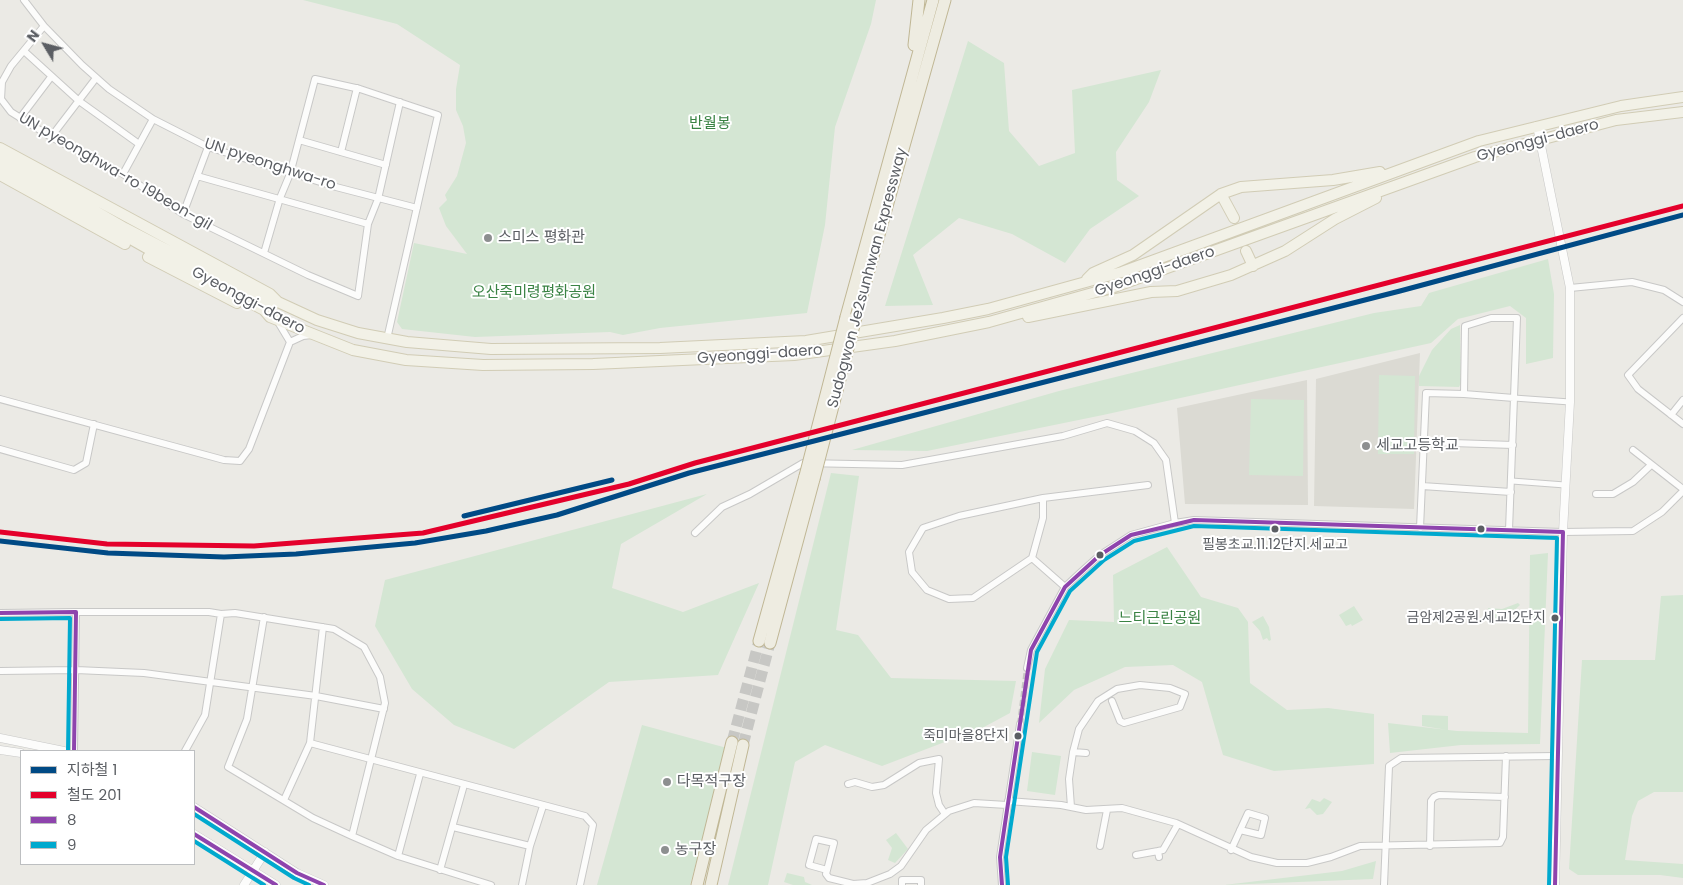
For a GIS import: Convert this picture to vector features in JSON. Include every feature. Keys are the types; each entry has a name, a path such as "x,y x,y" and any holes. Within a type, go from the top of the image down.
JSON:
{"highway":[{"path":"882,187 912,59 919,0"},
{"name":"Sudogwon Je2sunhwan Expressway","path":"809,477 846,317 933,0"},
{"name":"Sudogwon Je2sunhwan Expressway","path":"765,642 809,477 945,0"},
{"path":"697,885 732,742"},
{"path":"711,885 744,745"}],"main road":[{"name":"Gyeonggi-daero","path":"0,156 170,252 267,302 278,302 317,320 358,333 387,339 491,349 660,348 806,341 943,318 1122,272 1398,169 1479,141 1621,106 1683,97"},
{"name":"Gyeonggi-daero","path":"0,165 143,246 264,310 273,318 353,350 406,360 482,365 593,364 794,355 895,341 1015,316 1114,287 1475,157 1616,120 1683,112"},
{"path":"0,146 270,294 278,302"},
{"path":"1081,284 1094,273 1133,255 1221,194 1240,187 1333,180 1398,169"},
{"path":"3,177 260,316 273,318"},
{"path":"1015,316 1032,318 1151,292 1177,291 1201,285 1253,266 1285,251 1335,219 1402,183"},
{"path":"1221,194 1234,218"},
{"path":"1246,251 1253,266"}],"street":[{"name":"UN pyeonghwa-ro","path":"24,0 44,26 96,78 153,119 208,147 290,174 417,208"},
{"name":"UN pyeonghwa-ro 19beon-gil","path":"44,26 6,74 0,87 3,104 20,118 51,137 123,174 183,214 308,275 358,296 368,224 378,199 400,102"},
{"path":"24,51 78,101 139,144"},
{"path":"20,118 51,78"},
{"path":"51,137 96,78"},
{"path":"264,253 280,198 290,174 315,78 357,88 438,116 387,339"},
{"path":"341,152 357,88"},
{"path":"123,174 153,119"},
{"path":"1537,126 1570,288 1570,402 1563,532 1554,885"},
{"path":"299,140 386,165"},
{"path":"183,214 208,147"},
{"path":"197,176 368,224"},
{"path":"1570,288 1632,282 1664,290 1683,302"},
{"path":"273,318 290,342"},
{"path":"1464,394 1465,326 1491,318 1517,318 1509,530"},
{"path":"1683,318 1628,375 1638,389 1683,424"},
{"path":"0,399 224,460 240,460 248,449 290,342 303,336 314,335"},
{"path":"1420,528 1426,393 1570,402"},
{"path":"1671,415 1683,400"},
{"path":"695,533 722,507 750,494 803,463 902,464 1063,436 1107,423 1135,430 1154,443 1166,460 1176,523"},
{"path":"0,449 74,470 86,463 94,424"},
{"path":"1423,442 1513,445"},
{"path":"1027,668 1031,650 1065,587 1100,555 1130,535 1194,520 1563,532 1633,531 1662,512 1683,490 1633,450"},
{"path":"1596,494 1613,494 1633,482 1651,465"},
{"path":"1512,481 1565,485"},
{"path":"1043,498 1043,518 1032,558 973,598 949,599 927,590 912,572 909,552 923,528 959,516 1043,498 1148,485"},
{"path":"1422,486 1511,492"},
{"path":"1032,558 1065,587"},
{"path":"74,750 76,612"},
{"path":"0,613 235,613 334,629 364,647 380,677 385,702 352,836"},
{"path":"186,750 205,715 221,614"},
{"path":"264,617 247,719 228,767 313,818 352,836 398,856 490,885"},
{"path":"284,800 293,784 310,743 323,627"},
{"path":"0,671 76,670 144,674 316,696 384,709"},
{"path":"1071,807 1069,780 1072,752 1079,729 1098,701 1117,689 1140,685 1170,688 1185,694 1180,707 1124,723 1120,721 1112,701"},
{"path":"1002,885 1000,857 1020,724"},
{"path":"0,738 59,750"},
{"path":"310,743 420,774 585,816 593,825 580,885"},
{"path":"0,750 20,754"},
{"path":"1072,752 1086,753"},
{"path":"827,870 809,865 816,839 834,843 826,874 831,880 842,884 872,881 896,870 909,857 926,830 945,814 964,805 974,804 1008,803 1071,807 1086,810 1122,808 1178,824 1232,850 1265,861 1290,863 1321,860 1360,846 1500,843 1503,837 1506,756"},
{"path":"1384,885 1389,766 1401,758 1556,756"},
{"path":"848,784 855,782 872,787 884,785 920,763 939,759 936,793 939,804 945,814"},
{"path":"398,856 420,774"},
{"path":"440,870 464,785"},
{"path":"1430,846 1431,801 1434,797 1439,794 1504,797"},
{"path":"522,885 530,846 543,806"},
{"path":"195,808 297,873 324,885"},
{"path":"1100,846 1108,810"},
{"path":"1136,855 1159,854 1178,824"},
{"path":"453,827 530,846"},
{"path":"1232,850 1240,830"},
{"path":"195,835 276,885"},
{"path":"244,885 264,852"},
{"path":"896,870 902,882 921,880 921,885"}],"shaded area":[{"name":"세교고등학교","path":"1420,353 1414,509 1314,506 1316,379"},
{"path":"1307,380 1308,505 1185,504 1177,408"}],"green space":[{"name":"반월봉","path":"303,0 876,0 871,24 835,127 825,225 807,313 660,328 623,335 610,332 475,337 402,329 397,322 414,243 467,254 446,226 439,208 447,200 445,195 457,176 466,143 463,126 456,110 456,89 460,65 397,24"},
{"path":"968,41 1004,63 1009,131 1039,166 1075,153 1072,90 1161,70 1149,102 1116,152 1117,180 1139,196 1090,229 1065,263 1012,234 959,218 913,255 933,305 885,306"},
{"path":"1548,259 1554,294 1553,358 1526,364 1526,318 1510,306 1458,319 1431,343 1103,415 927,451 852,450 1059,391 1374,313 1421,306 1429,293"},
{"path":"1460,325 1461,383 1459,387 1419,386 1419,376 1432,350 1451,329"},
{"path":"1379,375 1415,376 1414,454 1378,454"},
{"path":"1251,399 1304,400 1303,476 1249,475"},
{"path":"831,473 859,476 836,630 858,635 891,678 1016,681 1010,713 984,727 882,766 825,745 795,762 768,885 728,885"},
{"path":"707,494 621,544 612,588 683,612 759,583 718,675 609,682 514,749 454,725 412,689 375,626 385,580"},
{"name":"느티근린공원","path":"1167,547 1201,597 1238,608 1248,622 1250,683 1287,710 1328,708 1374,714 1374,764 1274,771 1223,755 1202,682 1173,665 1125,667 1074,690 1039,723 1045,669 1069,620 1114,622 1113,575"},
{"path":"1548,553 1540,744 1461,745 1390,753 1388,723 1457,731 1528,733 1530,555"},
{"path":"1683,595 1683,792 1654,792 1638,801 1632,816 1625,860 1683,864 1683,878 1660,875 1578,875 1569,869 1582,660 1655,660 1661,596"},
{"path":"1518,603 1520,605 1507,617 1511,622 1488,624 1488,608 1502,609"},
{"path":"1354,606 1363,620 1352,626 1351,624 1346,626 1339,615"},
{"path":"1263,616 1269,627 1271,640 1269,641 1267,638 1263,640 1260,631 1252,622"},
{"path":"1422,715 1448,716 1448,730 1422,726"},
{"path":"642,725 727,748 690,885 597,885"},
{"path":"1032,752 1061,756 1055,795 1027,791"},
{"path":"1324,798 1332,802 1323,814 1317,815 1310,808 1305,809 1312,799 1320,802"},
{"path":"896,833 908,849 895,863 888,860 892,848 886,840"},
{"path":"1376,861 1373,879 1224,885 1342,871"},
{"path":"787,873 804,877 805,882 812,885 793,885 784,882"}],"tunnel":[{"path":"732,742 759,641"},
{"path":"743,745 770,643"},
{"path":"1020,724 1027,668"}],"metro line":[{"name":"1","path":"0,541 108,553 224,557 296,554 415,543 486,531 557,515 689,473 1400,291 1683,215"},
{"name":"1","path":"464,516 612,480"}],"rail line":[{"name":"201","path":"0,532 107,544 254,546 423,533 629,484 695,463 1683,206"}],"transit line":[{"name":"8","path":"1002,885 1000,857 1031,650 1065,587 1100,555 1131,535 1194,520 1563,532 1555,885"},
{"name":"9","path":"1008,885 1006,857 1037,652 1070,591 1104,560 1134,541 1194,526 1557,538 1549,885"},
{"name":"8","path":"0,613 76,612 74,750"},
{"name":"9","path":"0,619 70,618 68,750"},
{"name":"8","path":"195,808 297,873 324,885"},
{"name":"9","path":"195,815 294,878 309,885"},
{"name":"8","path":"195,835 276,885"},
{"name":"9","path":"195,842 264,885"}],"place":[{"name":"스미스 평화관","path":"488,238"},
{"name":"세교고등학교","path":"1366,446"},
{"name":"필봉초교.11.12단지.세교고","path":"1275,529"},
{"name":"금암제2공원.세교12단지","path":"1555,618"},
{"name":"죽미마을8단지","path":"1018,736"},
{"name":"다목적구장","path":"667,782"},
{"name":"농구장","path":"665,850"}],"park label":[{"name":"오산죽미령평화공원","path":"534,293"}]}
